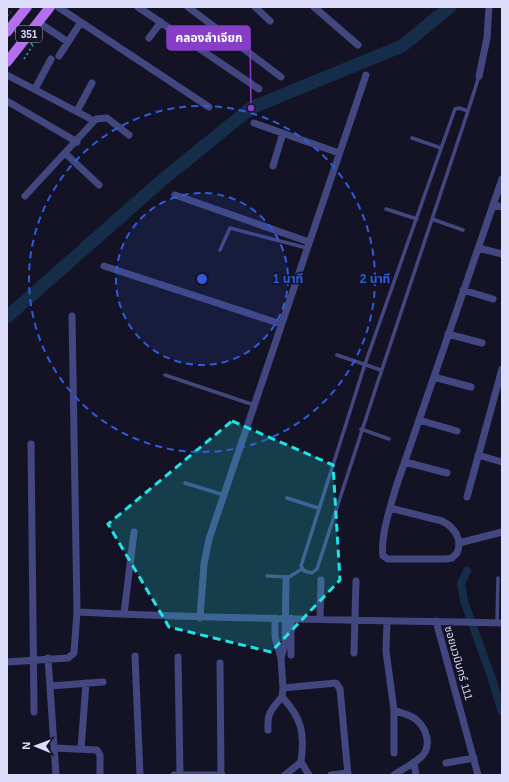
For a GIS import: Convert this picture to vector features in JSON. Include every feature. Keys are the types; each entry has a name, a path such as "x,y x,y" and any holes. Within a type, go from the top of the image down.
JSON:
{"main road":[{"name":"351","path":"7,32 27,7"},
{"name":"351","path":"7,62 50,7"}],"street":[{"path":"58,7 209,107"},
{"path":"138,7 259,89"},
{"path":"188,7 282,77"},
{"path":"255,7 270,21"},
{"path":"314,7 358,45"},
{"path":"479,76 487,38 489,7"},
{"path":"38,22 68,42"},
{"path":"59,56 81,22"},
{"path":"150,38 161,22"},
{"path":"35,89 51,59"},
{"path":"7,75 89,118"},
{"path":"200,618 204,564 209,539 366,75"},
{"path":"77,111 92,83"},
{"path":"7,101 77,142"},
{"path":"25,196 66,154 96,119 100,117 107,118 129,136"},
{"path":"254,123 339,153"},
{"path":"273,166 283,134"},
{"path":"66,154 98,185"},
{"path":"390,508 442,521 454,528 459,543 458,553 452,558 446,559 426,560 384,558 382,547 390,508 405,462 502,179"},
{"path":"175,195 308,245"},
{"path":"494,205 502,207"},
{"path":"478,248 502,254"},
{"path":"104,266 281,324"},
{"path":"463,290 493,299"},
{"path":"7,662 48,658 68,658 74,653 77,612 72,316"},
{"path":"448,334 482,343"},
{"path":"467,497 502,370"},
{"path":"434,377 470,387"},
{"path":"419,420 457,431"},
{"path":"31,444 34,712"},
{"path":"478,455 502,462"},
{"path":"405,462 447,473"},
{"path":"124,614 134,532"},
{"path":"459,543 502,532"},
{"path":"286,580 290,654"},
{"path":"320,619 321,580"},
{"path":"354,653 356,581"},
{"path":"77,612 200,618 436,621"},
{"path":"275,618 276,644 281,658 282,698 293,709 299,721 302,732 301,762 309,775"},
{"path":"281,658 285,644 288,618"},
{"path":"387,621 387,663 394,710 394,753"},
{"name":"ซอยนวมินทร์ 111","path":"478,775 436,621 500,623"},
{"path":"135,656 140,775"},
{"path":"178,656 180,775"},
{"path":"48,658 56,775"},
{"path":"174,775 222,775 220,662"},
{"path":"50,686 102,682"},
{"path":"282,688 333,682 338,685 348,774 331,775"},
{"path":"81,749 86,683"},
{"path":"268,730 267,718 270,710 282,698"},
{"path":"394,710 413,717 418,721 428,739 428,747 425,753 394,775"},
{"path":"55,748 97,750 100,755 100,775"},
{"path":"446,763 474,758"},
{"path":"285,775 301,762"},
{"path":"414,762 416,775"}],"lane":[{"path":"302,569 312,573 317,569 361,429 479,76"},
{"path":"302,569 302,564 318,508 365,364 455,109 459,108 468,111"},
{"path":"412,138 441,148"},
{"path":"386,209 417,219"},
{"path":"432,219 462,230"},
{"path":"220,250 230,228 308,245"},
{"path":"337,355 381,370"},
{"path":"165,375 254,405"},
{"path":"361,429 389,439"},
{"path":"185,483 224,495"},
{"path":"287,498 318,508"},
{"path":"267,576 289,577 302,569"},
{"path":"498,578 500,623"}],"path":[{"path":"7,25 33,45 24,59"}],"highlighted area":[{"path":"232,421 333,465 340,580 271,652 169,627 108,524"}],"waterway":[{"path":"7,317 161,181 251,108 402,46 450,7"},
{"path":"467,571 461,584 464,601 492,679 502,712"}],"place":[{"name":"คลองลำเจียก","path":"251,108"}]}
